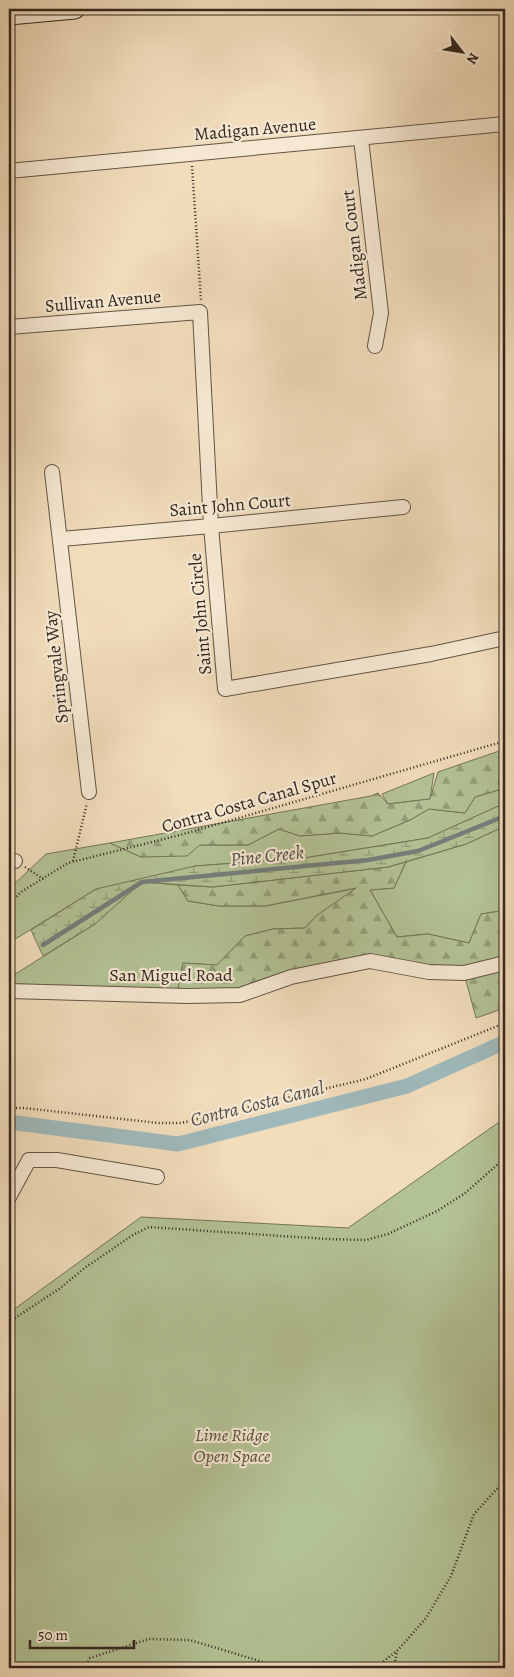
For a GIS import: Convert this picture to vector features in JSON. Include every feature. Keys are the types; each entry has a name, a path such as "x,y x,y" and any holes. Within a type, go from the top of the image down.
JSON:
{"street":[{"path":"9,15 75,9"},
{"name":"Madigan Avenue","path":"9,171 505,124"},
{"name":"Madigan Court","path":"361,139 381,313 375,346"},
{"name":"Sullivan Avenue","path":"9,327 200,312"},
{"name":"Saint John Circle","path":"200,312 211,526 225,689 431,654 505,638"},
{"name":"Springvale Way","path":"52,472 89,792"},
{"name":"Saint John Court","path":"61,539 403,507"},
{"name":"San Miguel Road","path":"9,991 187,996 240,995 292,977 370,961 429,972 464,973 505,963"},
{"path":"9,1197 29,1160 57,1160 157,1176"}],"path":[{"path":"192,154 201,293 200,312"},
{"name":"Contra Costa Canal Spur","path":"9,904 21,892 73,861 190,832 505,741"},
{"path":"73,861 89,792"},
{"path":"12,862 43,879"},
{"path":"9,1108 24,1108 158,1123 181,1123 366,1079 505,1023"},
{"path":"9,1322 59,1289 86,1267 133,1235 149,1227 366,1240 388,1234 437,1211 464,1194 505,1158"},
{"path":"375,1668 398,1650 426,1618 451,1576 474,1514 505,1480"},
{"path":"85,1668 90,1658 149,1639 190,1640 276,1666 290,1668"},
{"path":"394,1668 398,1650"}],"green space":[{"path":"505,749 505,788 475,797 465,813 429,809 410,820 372,836 340,833 300,836 279,829 248,845 200,845 187,856 141,857 110,843 371,796 378,793 388,804 430,799 438,772"},
{"path":"434,773 430,799 388,804 382,794"},
{"path":"505,788 505,803 428,838 304,858 195,866 143,882 178,885 188,901 219,906 265,906 358,888 316,916 305,928 273,929 245,936 217,965 183,963 177,995 9,991 9,978 95,924 96,889 9,943 9,889 46,854 110,843 141,857 200,845 248,845 279,829 300,836 340,833 372,836 410,820 429,809 465,813 475,797"},
{"path":"505,803 505,826 466,844 388,867 213,887 142,882 95,924 43,956 31,930 96,889 195,866 304,858 428,838"},
{"path":"505,826 505,907 501,911 481,914 469,943 428,934 397,937 370,890 394,888 406,862 466,844"},
{"path":"406,862 394,888 370,890 397,937 428,934 469,943 481,914 501,911 505,907 505,1008 476,1018 464,973 363,962 240,995 177,995 183,963 217,965 245,936 273,929 305,928 316,916 356,888 265,906 219,906 188,901 178,885 213,887 388,867"},
{"name":"Lime Ridge Open Space","path":"505,1118 505,1668 9,1668 9,1313 141,1217 348,1228"}],"waterway":[{"name":"Pine Creek","path":"43,945 142,882 368,860 418,851 505,816"},
{"name":"Contra Costa Canal","path":"9,1122 178,1144 407,1086 505,1042"}]}
